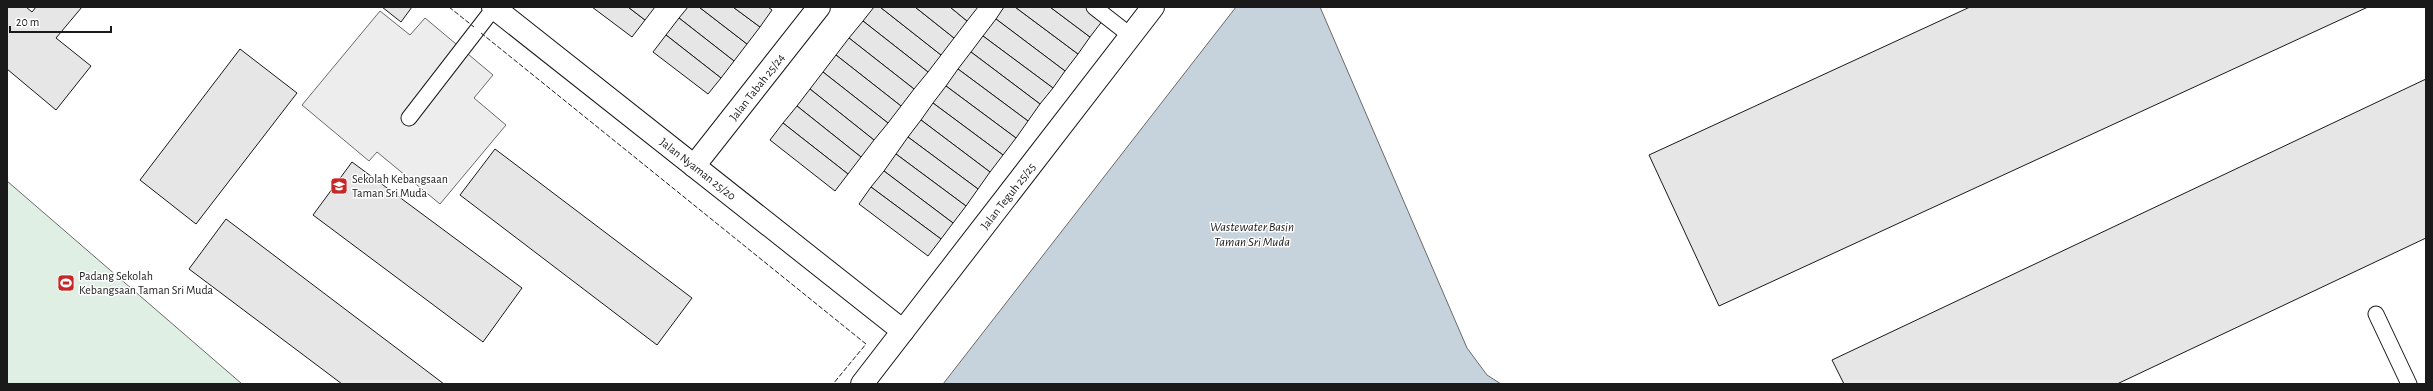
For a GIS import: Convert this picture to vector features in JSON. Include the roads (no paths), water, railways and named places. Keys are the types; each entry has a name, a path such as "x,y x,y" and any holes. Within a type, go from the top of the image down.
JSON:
{"street":[{"name":"Jalan Nyaman 25/20","path":"494,7 903,331"},
{"name":"Jalan Tabah 25/24","path":"694,166 819,7"},
{"name":"Jalan Teguh 25/25","path":"862,384 1153,7"}],"lane":[{"path":"409,118 494,7"},
{"path":"1094,7 1131,36"},
{"path":"2376,314 2409,384"}],"water":[{"name":"Wastewater Basin Taman Sri Muda","path":"1236,7 1320,7 1467,348 1487,375 1501,384 943,384"}],"place":[{"name":"Sekolah Kebangsaan Taman Sri Muda","path":"339,186"},
{"name":"Padang Sekolah Kebangsaan Taman Sri Muda","path":"66,283"}]}
